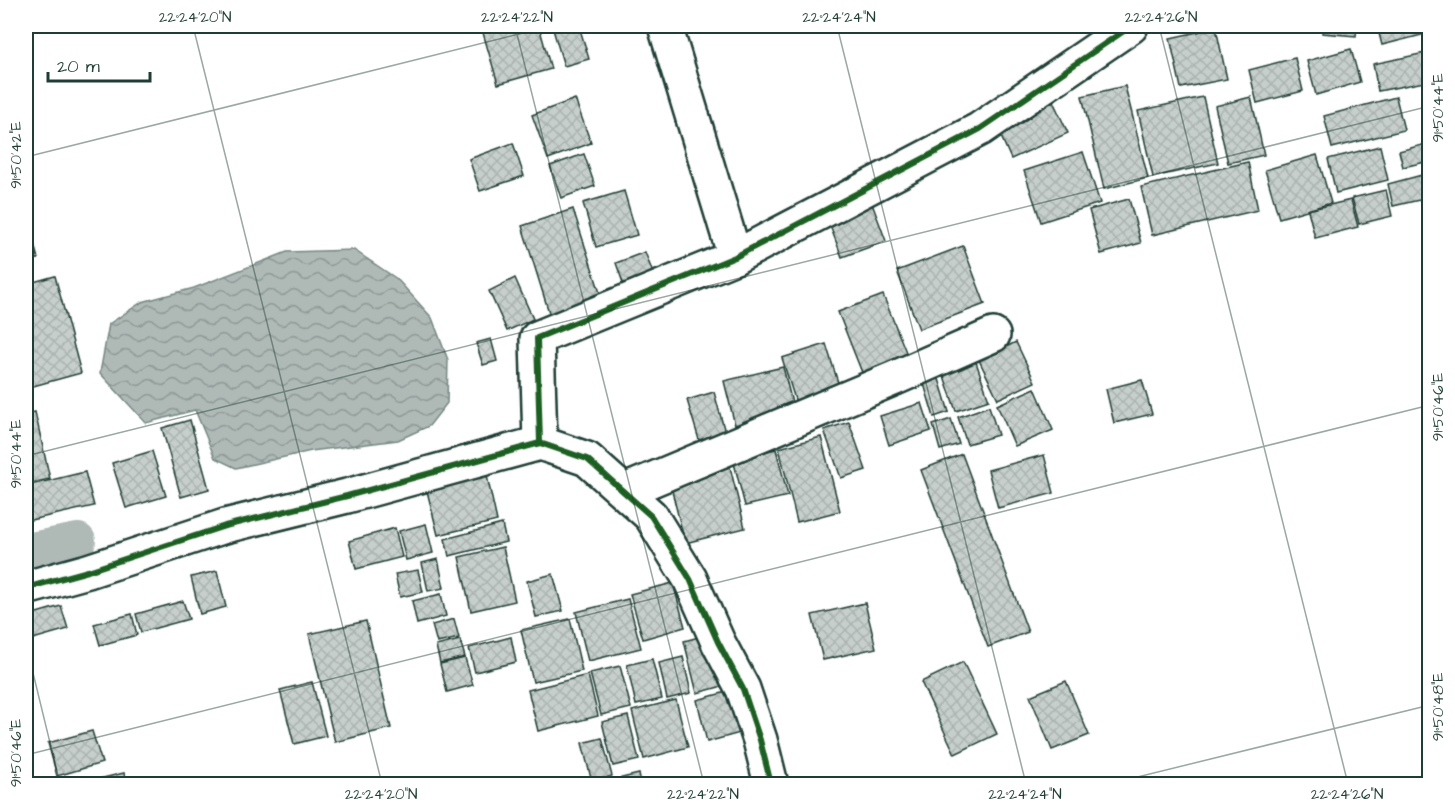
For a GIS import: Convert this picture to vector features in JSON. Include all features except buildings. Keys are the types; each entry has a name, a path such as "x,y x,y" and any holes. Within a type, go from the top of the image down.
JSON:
{"street":[{"path":"665,26 735,257"},
{"path":"540,443 537,338 735,257 980,129 1131,26"},
{"path":"625,491 875,387 993,335"},
{"path":"26,588 88,571 225,526 347,496 540,443 587,459 651,516 690,579 718,642 743,689 760,740 771,784"}],"water":[{"path":"354,250 397,279 432,318 448,360 447,403 429,426 398,440 311,451 236,468 215,458 195,410 146,423 100,373 109,324 142,302 194,288 287,252"}],"waterway":[{"path":"26,551 78,541"}],"cycle path":[{"path":"26,588 88,571 225,526 347,496 540,443 537,338 735,257 980,129 1131,26"},
{"path":"540,443 587,459 651,516 690,579 718,642 743,689 760,740 771,784"}]}
